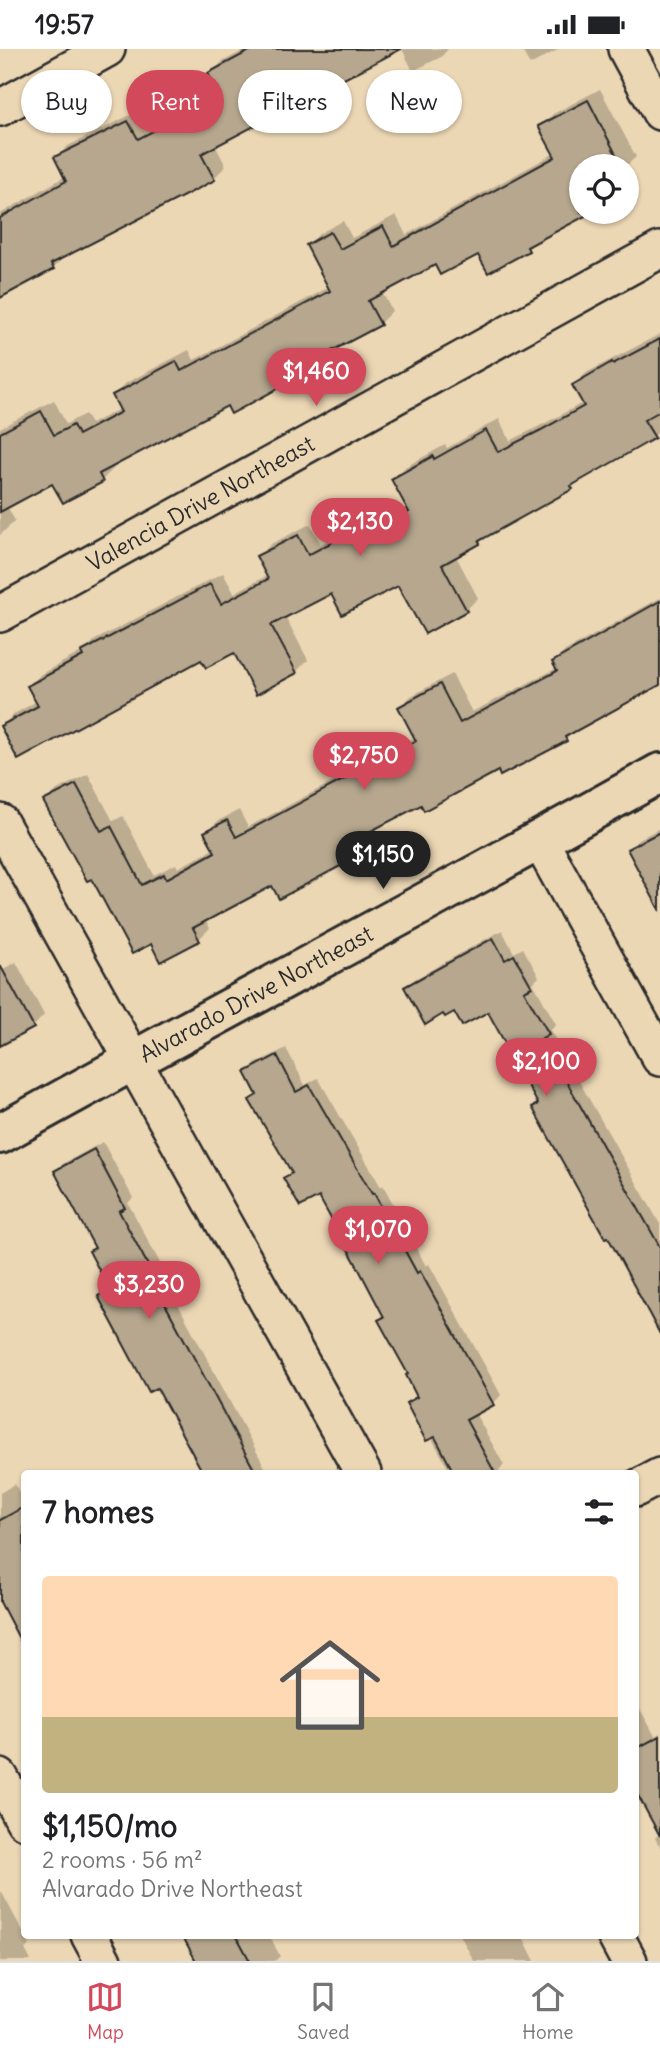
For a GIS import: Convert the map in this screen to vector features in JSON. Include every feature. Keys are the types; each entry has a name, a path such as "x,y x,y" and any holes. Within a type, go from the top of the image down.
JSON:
{"street":[{"path":"0,108 107,49"},
{"path":"626,49 660,112"},
{"name":"Valencia Drive Northeast","path":"0,614 660,250"},
{"name":"Alvarado Drive Northeast","path":"0,1134 660,773"},
{"path":"0,822 361,1470"},
{"path":"540,841 660,1058"},
{"path":"639,1487 660,1476"},
{"path":"0,1777 18,1822"},
{"path":"91,1939 103,1961"},
{"path":"617,1939 629,1961"}],"building":[{"path":"253,49 401,49 352,75 352,70 238,70 238,133 241,133 201,154 215,180 51,264 54,269 0,298 0,218 66,181 54,157 103,133 112,133 112,129 126,122 126,133 135,133 138,139 149,133 224,133 224,70 214,70"},
{"path":"588,100 616,154 569,154 570,224 527,247 529,251 488,273 478,255 440,275 435,265 368,301 381,325 322,356 325,363 231,414 227,406 99,474 103,482 63,503 52,484 0,512 0,433 41,411 54,435 73,425 78,435 121,412 112,395 176,361 181,371 330,291 306,245 330,232 340,249 383,226 393,246 555,157 538,126"},
{"path":"660,339 660,411 644,420 655,438 442,565 467,611 425,634 398,586 342,615 331,594 271,625 297,673 256,695 234,653 206,668 201,660 18,760 0,726 38,706 27,686 83,656 81,652 210,584 221,604 268,579 256,556 298,535 308,555 353,531 357,540 409,512 391,479 486,430 498,452 541,430 584,406 572,385"},
{"path":"660,601 660,685 565,737 567,741 500,776 498,771 424,811 421,805 338,848 346,863 279,899 272,886 193,928 200,941 160,962 151,944 132,954 92,879 87,881 43,801 76,784 101,831 111,826 142,885 164,874 166,879 215,852 204,832 227,820 236,837 416,741 398,707 440,684 460,723 557,671 552,662"},
{"path":"660,832 660,911 627,849"},
{"path":"493,938 505,960 514,955 532,987 524,991 549,1034 542,1038 660,1247 660,1334 608,1237 605,1238 532,1107 538,1104 488,1012 462,1026 454,1012 445,1017 443,1014 425,1025 404,987"},
{"path":"0,965 34,1028 0,1046"},
{"path":"277,1055 296,1092 309,1085 372,1194 374,1193 417,1273 420,1271 494,1405 466,1420 493,1470 452,1470 435,1437 426,1441 406,1403 417,1397 406,1375 408,1374 378,1320 384,1317 319,1197 300,1207 283,1178 292,1173 249,1100 257,1095 245,1072"},
{"path":"94,1149 125,1208 119,1211 159,1286 156,1287 254,1470 201,1470 157,1388 149,1392 98,1296 109,1289 89,1251 95,1248 54,1171"},
{"path":"21,1509 21,1642 0,1602 0,1520"},
{"path":"660,1736 660,1836 639,1797 639,1747"},
{"path":"184,1939 238,1939 250,1961 196,1961"}]}
